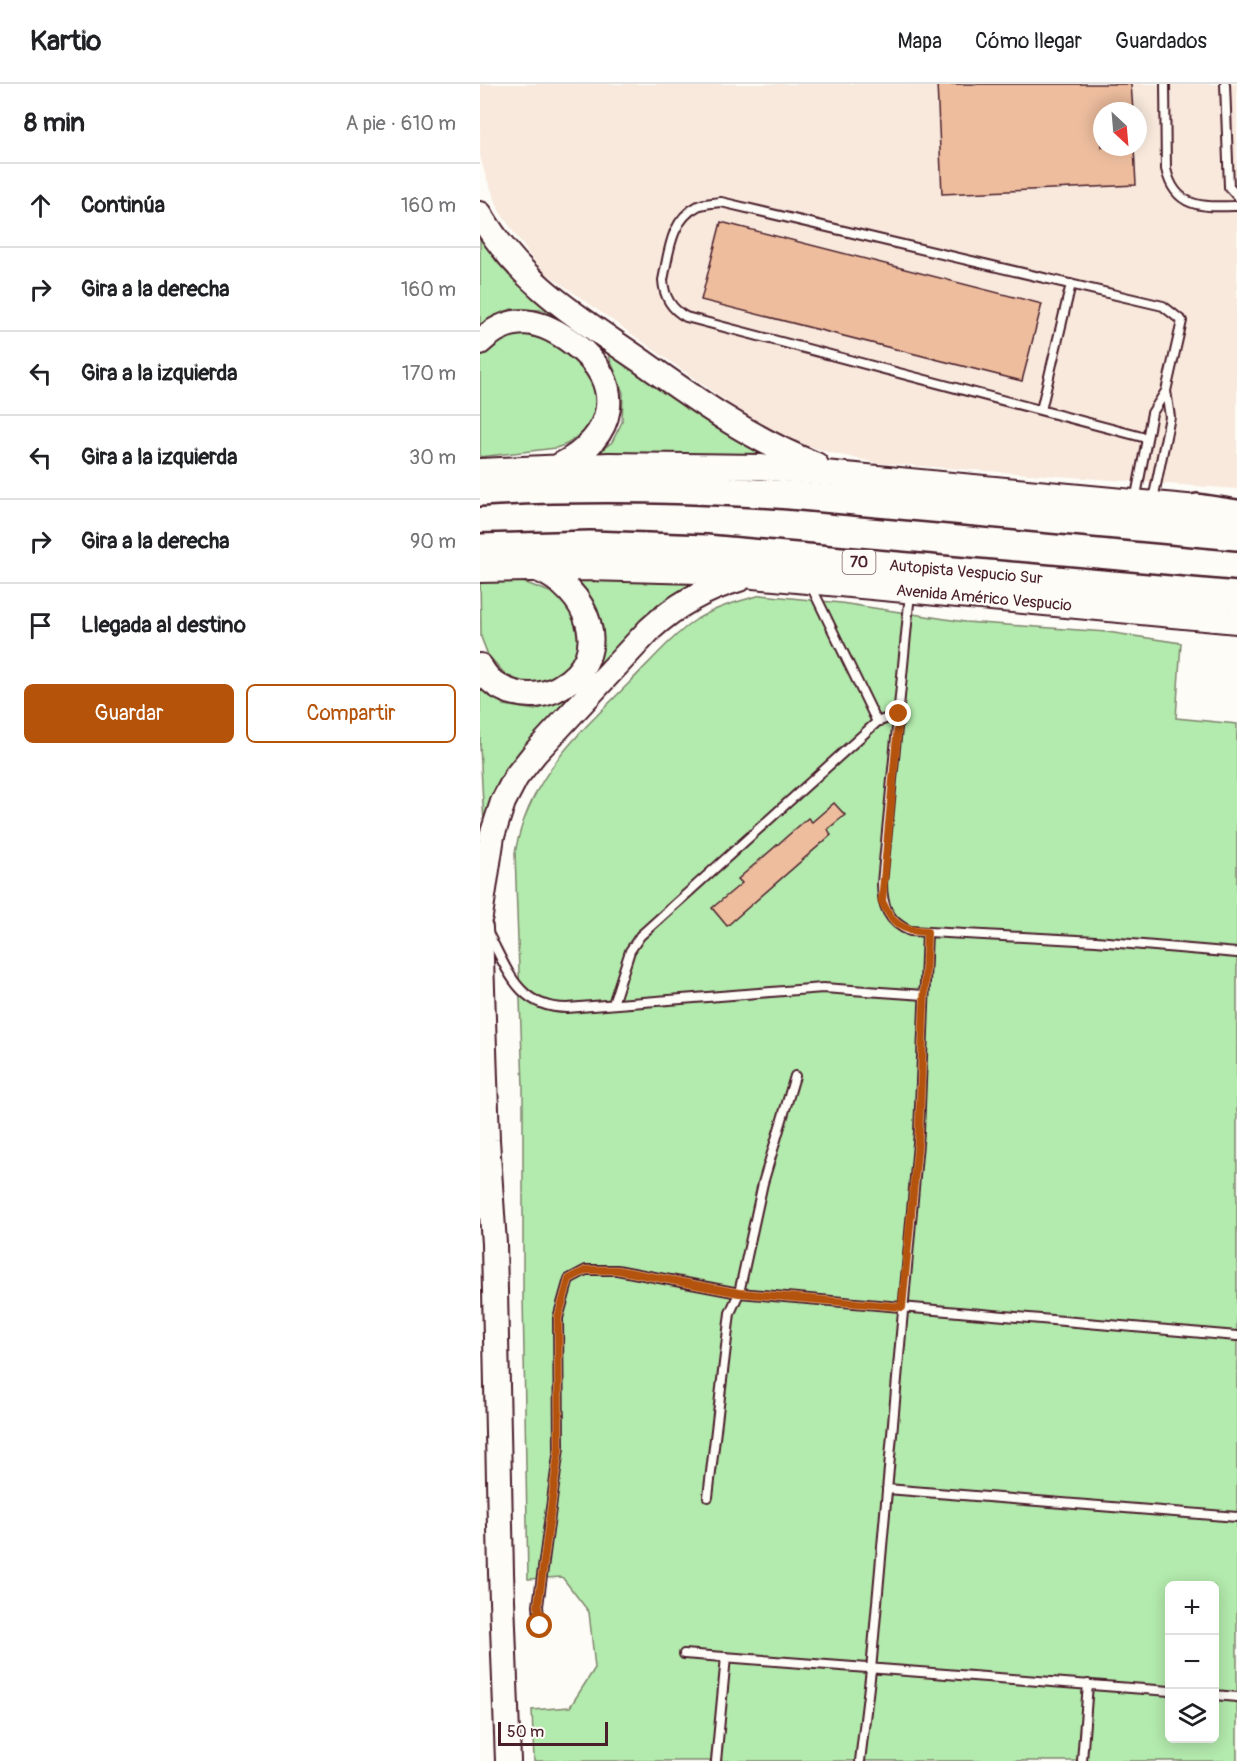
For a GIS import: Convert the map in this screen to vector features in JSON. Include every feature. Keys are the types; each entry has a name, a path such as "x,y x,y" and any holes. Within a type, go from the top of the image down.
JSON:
{"highway":[{"path":"480,492 603,488 733,491 1237,536"},
{"path":"1197,508 1237,514"},
{"name":"Autopista Vespucio Sur","path":"480,548 590,545 706,549 1237,596"}],"main road":[{"path":"480,214 497,241 519,268 555,300 739,428 791,455 840,474"},
{"path":"480,342 502,326 512,322 533,323 562,335 590,356 601,370 609,397 604,422 585,449 557,466"},
{"path":"480,471 557,466 711,465 840,474 1197,508"},
{"path":"480,666 488,678 500,688 526,695 546,693 567,684 582,667 587,657 591,637 584,609 566,586 546,572 535,568"},
{"name":"Avenida Américo Vespucio","path":"480,570 642,569 755,576 1237,621"},
{"path":"480,917 492,836 508,791 525,765 663,617 708,590 755,576"},
{"path":"480,928 487,1140 495,1274 508,1761"}],"lane":[{"path":"1164,84 1166,169 1169,182 1178,195 1192,204 1214,207 1237,206"},
{"path":"1226,84 1229,187 1237,196"},
{"path":"1144,503 1146,438 1152,413 1166,391 1182,321 1163,306 721,202 699,206 684,216 676,226 663,280 666,297 670,304 686,316 1146,438"},
{"path":"1041,410 1071,284"},
{"path":"1144,503 1170,417 1166,391"},
{"path":"808,581 877,722"},
{"path":"911,590 882,901 888,914 898,925 910,931 1096,941 1237,953"},
{"path":"613,1004 630,951 640,936 877,722 899,714"},
{"path":"480,917 511,977 533,1000 554,1008 823,988 924,995"},
{"path":"860,1761 871,1670 919,1132 927,932"},
{"path":"708,1497 730,1312 739,1293 763,1183 795,1076"},
{"path":"540,1626 538,1606 559,1448 558,1318 569,1279 586,1270 617,1270 739,1293 1237,1336"},
{"path":"887,1489 1237,1517"},
{"path":"684,1654 1165,1691"},
{"path":"716,1761 726,1657"},
{"path":"1082,1761 1088,1684"},
{"path":"1219,1695 1237,1697"}],"shaded area":[{"path":"480,84 1237,84 1237,489 877,463 802,444 765,427 730,404 543,271 500,212 480,156"}],"green space":[{"path":"480,230 497,262 531,295 723,430 768,456 598,453 612,442 622,422 623,393 606,349 571,324 543,310 511,309 486,323 480,331"},
{"path":"517,333 543,334 577,359 589,373 597,398 596,411 584,431 567,444 556,448 480,457 480,357 503,338"},
{"path":"480,577 504,577 529,584 555,594 573,608 583,633 579,657 559,677 539,683 521,682 505,674 488,655 481,637"},
{"path":"566,578 700,583 510,770 484,823 480,746 480,680 483,686 504,705 535,710 561,701 581,686 601,642 601,622 589,594"},
{"path":"761,595 841,603 965,622 1107,632 1181,643 1176,718 1237,724 1237,1761 534,1761 532,1710 570,1707 595,1668 589,1612 562,1577 528,1579 523,1298 523,1087 515,853 532,801 558,758 574,739 679,633 697,619 728,605"}],"building":[{"path":"937,84 1131,84 1132,102 1093,102 1093,156 1134,156 1136,185 942,194"},
{"path":"721,222 1042,304 1022,381 701,300"},
{"path":"834,803 845,815 828,829 831,835 727,926 712,908 742,883 738,879 808,818 812,822"}],"route":[{"path":"540,1626 538,1606 559,1448 558,1318 569,1279 586,1270 617,1270 739,1293 902,1307 919,1132 927,932 910,931 898,925 888,914 882,901 899,714"}]}
